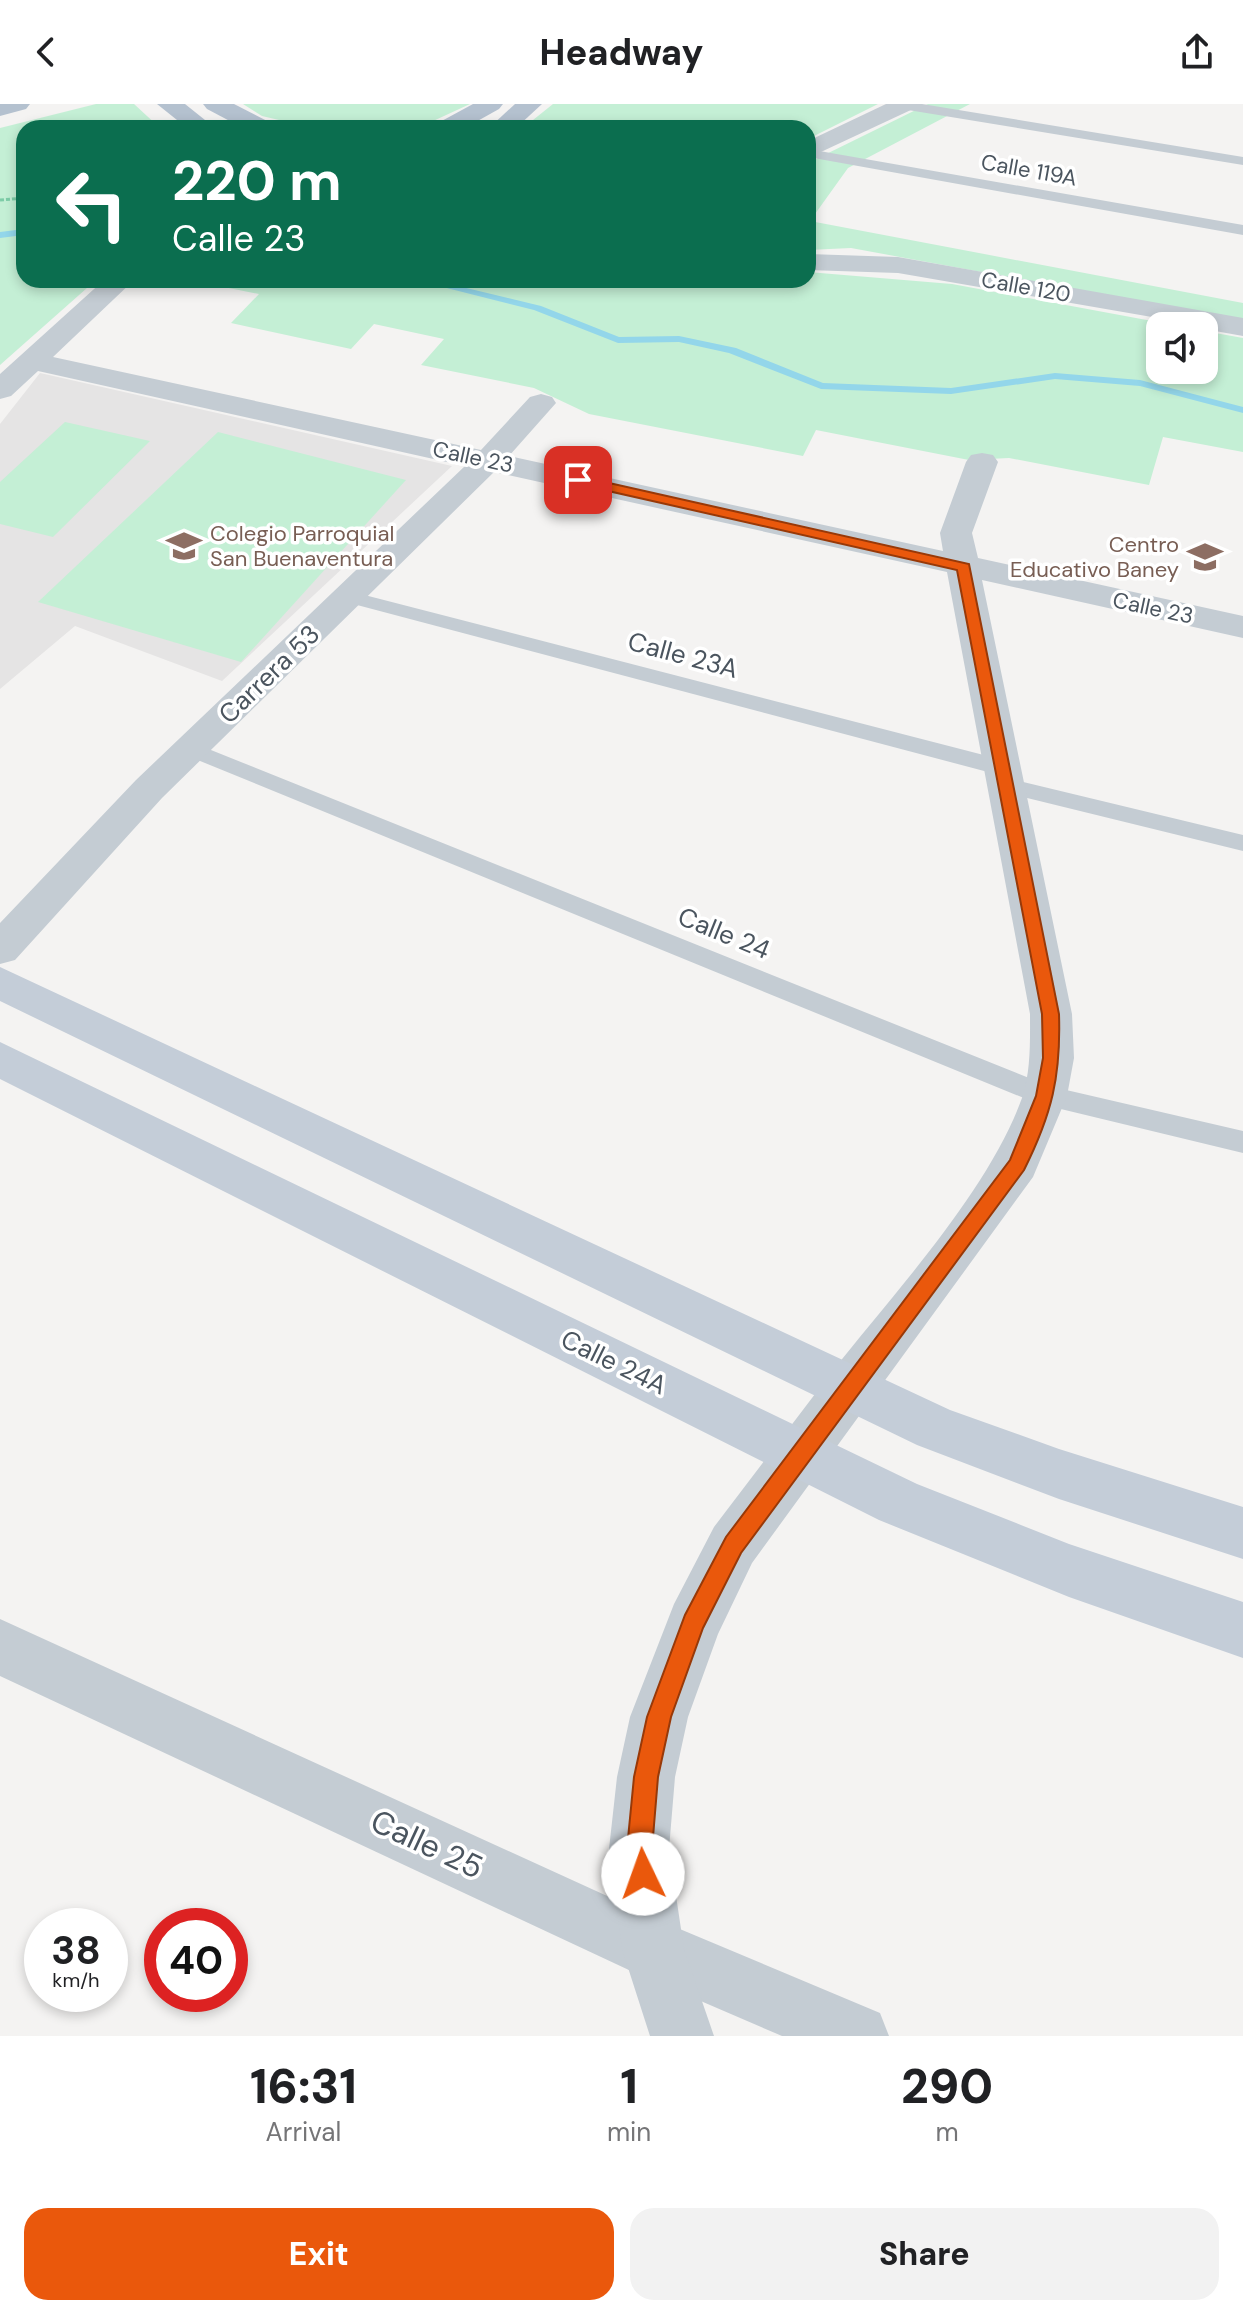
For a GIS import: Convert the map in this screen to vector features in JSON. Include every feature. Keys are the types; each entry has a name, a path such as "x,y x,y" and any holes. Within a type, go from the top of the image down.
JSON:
{"main road":[{"path":"0,109 18,104"},
{"path":"169,104 192,120"},
{"path":"215,104 246,120"},
{"path":"462,120 491,104"},
{"path":"511,120 530,104"},
{"path":"0,983 849,1389 1001,1453 1243,1533"},
{"name":"Calle 24A","path":"0,1059 799,1453 984,1540 1157,1603 1243,1630"}],"street":[{"path":"816,148 904,105"},
{"name":"Calle 120","path":"816,262 898,265 1243,327"},
{"path":"0,390 111,288"},
{"name":"Calle 23","path":"31,361 1243,627"},
{"name":"Carrera 53","path":"0,949 124,816 489,460 541,403"},
{"path":"682,2036 653,1949 639,1849 646,1777 659,1717 694,1623 733,1545 1017,1164 1045,1096 1052,1058 1051,1014 956,533 982,462"},
{"name":"Calle 25","path":"0,1647 653,1949 857,2036"}],"lane":[{"path":"904,105 1243,161"},
{"name":"Calle 119A","path":"816,153 1243,230"},
{"name":"Calle 23A","path":"349,597 1243,843"},
{"name":"Calle 24","path":"191,749 1045,1096 1243,1142"}],"shaded area":[{"name":"Colegio Parroquial San Buenaventura","path":"40,373 452,466 222,681 75,626 0,689 0,424"}],"green space":[{"path":"96,104 134,104 151,120 32,120"},
{"path":"243,104 470,104 435,120 279,120 262,116"},
{"path":"553,104 878,104 816,135 816,120 533,120"},
{"path":"928,104 970,104 848,168 816,213 816,159"},
{"path":"16,124 16,288 87,288 0,365 0,128"},
{"path":"816,222 1243,303 1243,320 1218,315 1218,312 1199,312 851,248 816,250"},
{"path":"816,273 952,284 1146,320 1146,384 1218,384 1218,334 1243,338 1243,452 1163,437 1149,485 1009,458 969,460 816,430 803,456 589,414 534,388 421,365 444,339 374,324 351,349 231,323 259,294 229,288 816,288"},
{"path":"65,422 150,441 53,537 0,524 0,482"},
{"path":"218,432 406,480 241,662 38,602"}],"waterway":[{"path":"0,235 16,233"},
{"path":"453,288 537,308 618,340 679,339 732,350 821,386 951,391 1055,376 1140,383 1243,410"}],"place":[{"name":"Colegio Parroquial San Buenaventura","path":"184,546"},
{"name":"Centro Educativo Baney","path":"1205,557"}],"route":[{"path":"578,480 964,567 1051,1014 1052,1058 1045,1096 1017,1164 733,1545 694,1623 659,1717 646,1777 639,1849 643,1874"}]}
